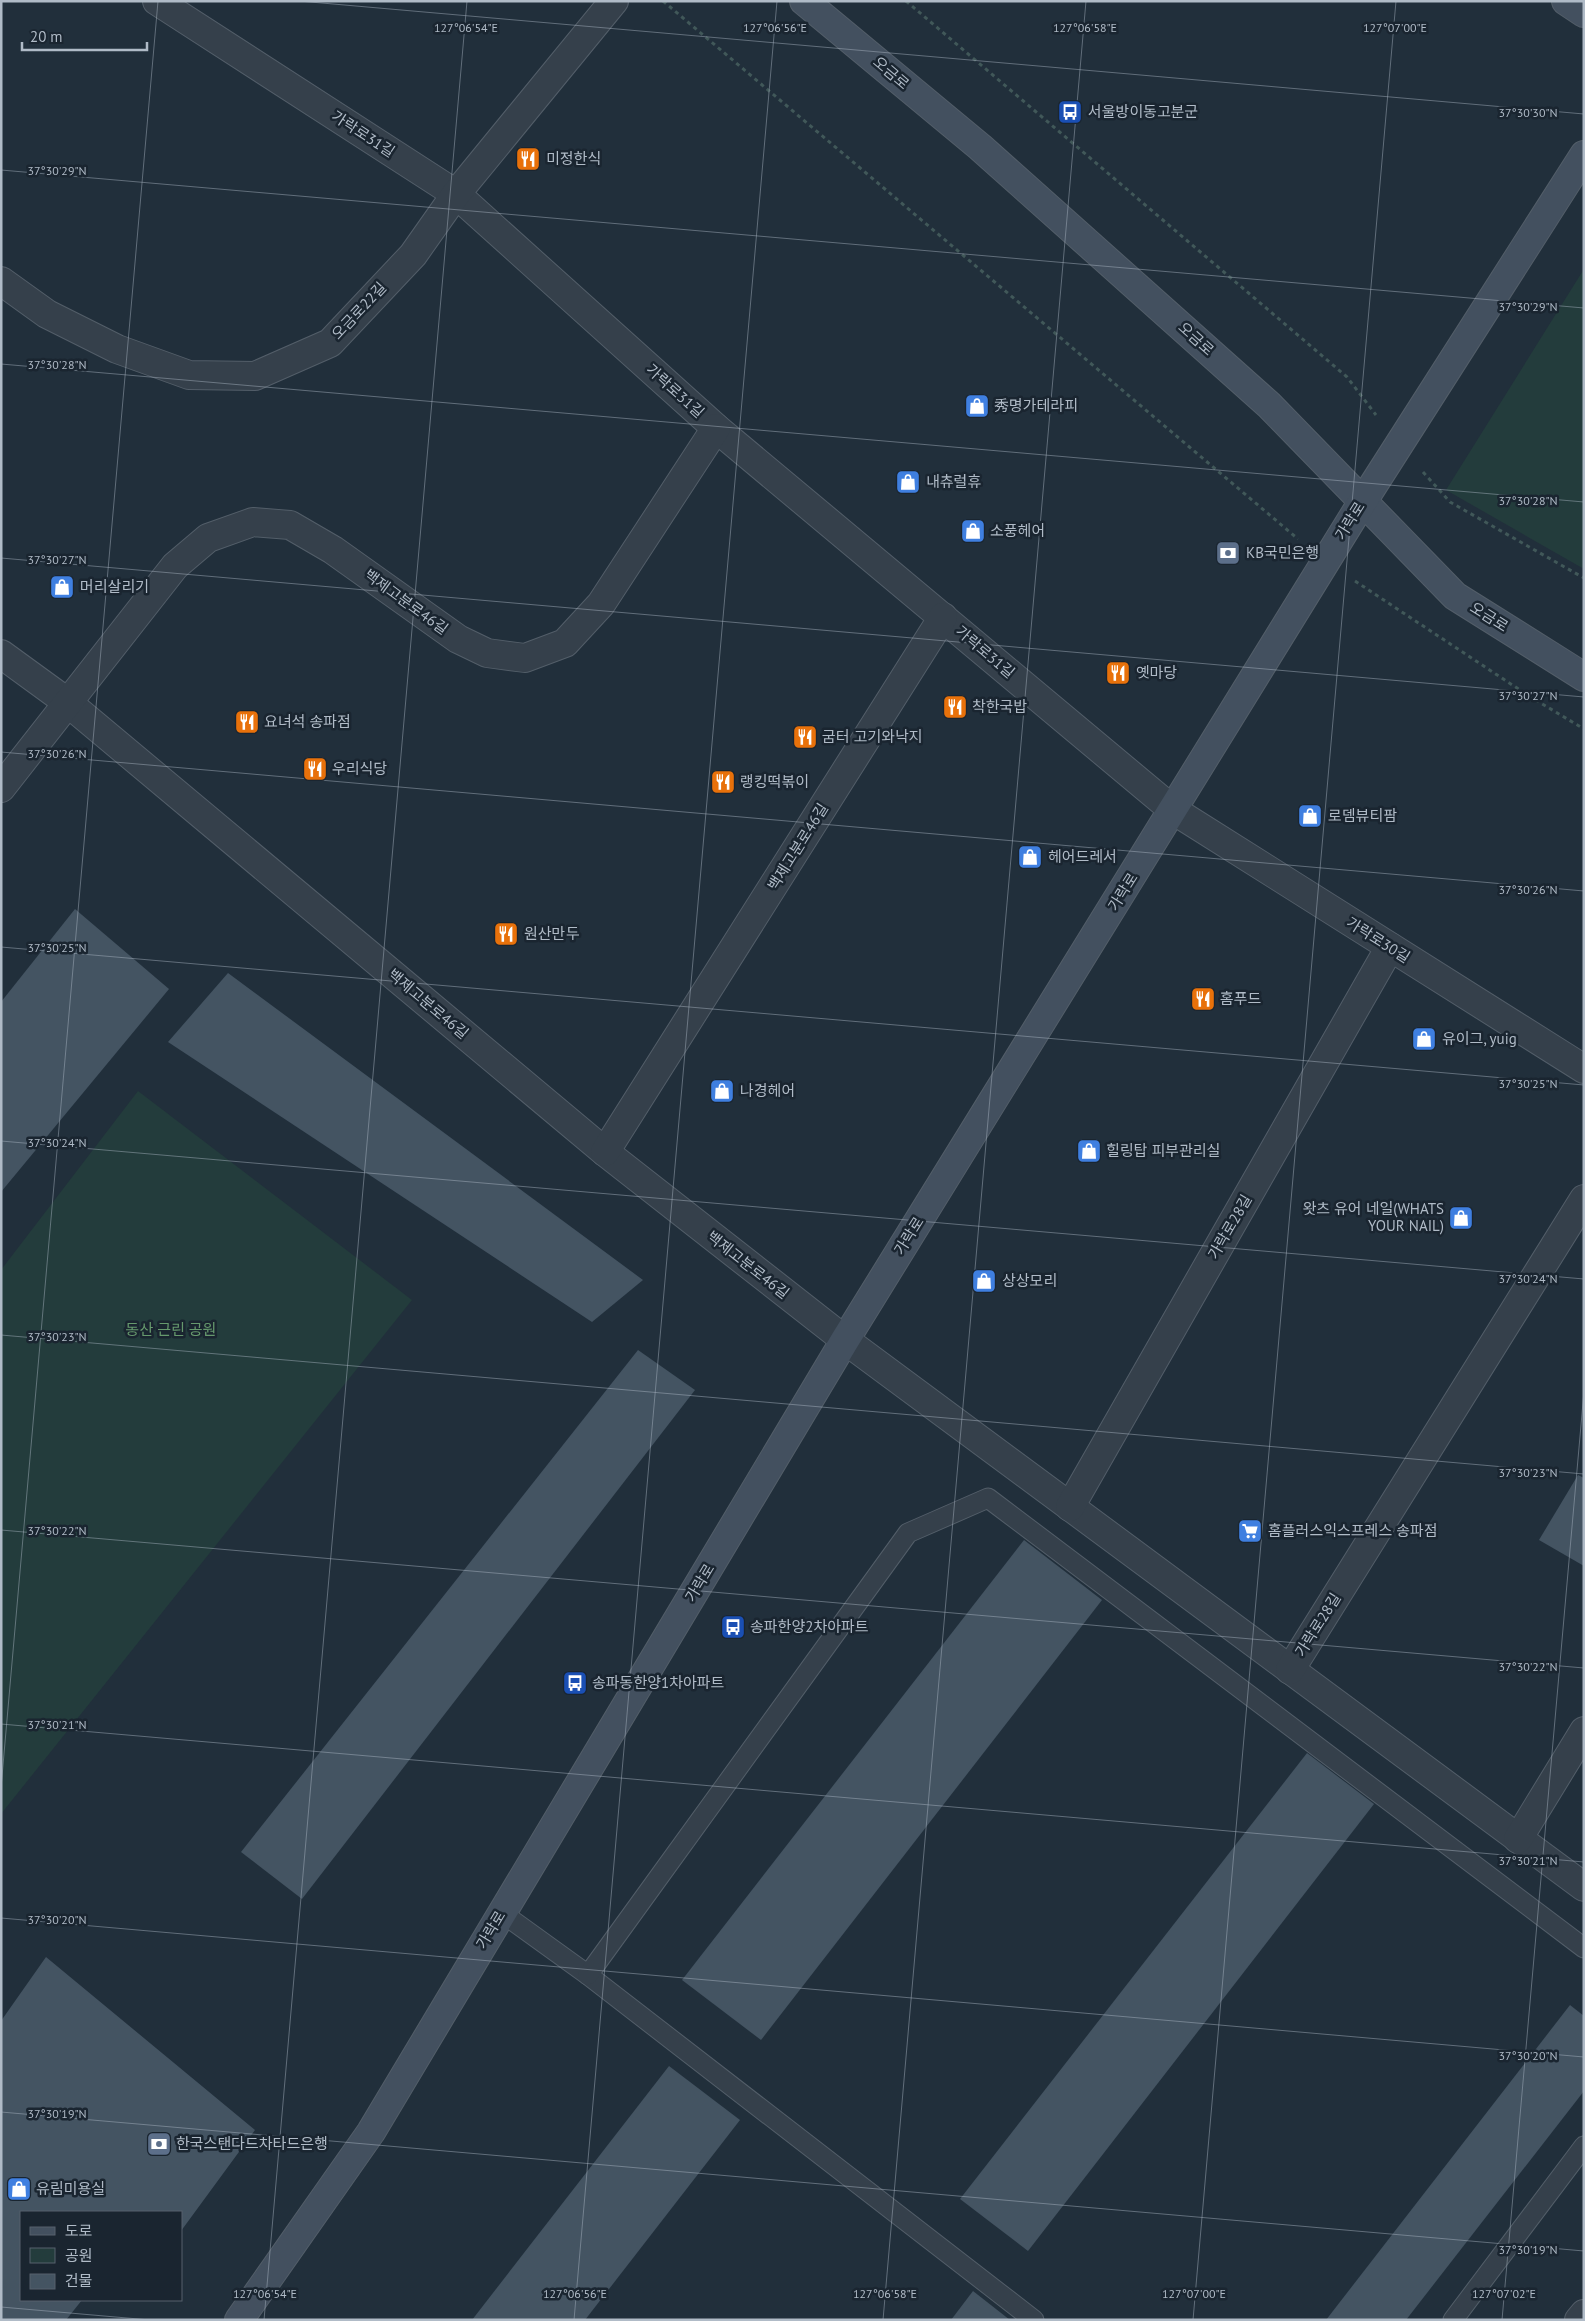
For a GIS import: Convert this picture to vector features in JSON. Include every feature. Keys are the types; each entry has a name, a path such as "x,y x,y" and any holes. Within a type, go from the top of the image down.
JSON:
{"street":[{"name":"가락로31길","path":"157,1 456,194 716,428 1173,810"},
{"name":"오금로22길","path":"1,281 48,314 117,349 189,374 255,376 330,343 413,255 456,194 614,1"},
{"name":"오금로","path":"804,1 980,147 1262,398 1455,596 1584,677"},
{"path":"1566,1 1584,13"},
{"name":"가락로","path":"239,2320 371,2132 845,1340 1363,501 1584,155"},
{"name":"백제고분로46길","path":"1,788 175,566 208,538 253,522 290,525 333,550 458,639 487,653 525,658 565,643 601,604 716,428"},
{"name":"백제고분로46길","path":"605,1152 943,617"},
{"name":"백제고분로46길","path":"1,654 67,702 605,1152 845,1340"},
{"name":"가락로30길","path":"1173,810 1584,1069"},
{"name":"가락로28길","path":"1070,1507 1390,947"},
{"name":"가락로28길","path":"1290,1670 1584,1199"},
{"name":"가락로28길","path":"845,1340 1584,1887"},
{"path":"1518,1839 1584,1731"},
{"path":"1580,2320 1584,2314"}],"lane":[{"path":"588,1976 908,1533 988,1498 1584,1948"},
{"path":"502,1913 588,1976 1034,2320"},
{"path":"1453,2320 1584,2146"}],"path":[{"path":"663,1 1325,562 1528,696 1584,730"},
{"path":"906,1 1347,377 1398,445 1450,502 1584,578"}],"green space":[{"path":"1584,269 1584,569 1446,490"},
{"name":"동산 근린 공원","path":"138,1091 412,1300 1,1814 1,1270"}],"building":[{"path":"75,909 169,989 1,1192 1,1002"},
{"path":"228,973 643,1280 592,1322 168,1042"},
{"path":"638,1350 695,1390 302,1899 241,1852"},
{"path":"1578,1475 1584,1478 1584,1566 1539,1540"},
{"path":"1024,1540 1102,1600 761,2040 682,1980"},
{"path":"1307,1753 1374,1804 1028,2251 960,2199"},
{"path":"46,1957 255,2130 182,2230 182,2211 20,2211 20,2301 81,2301 66,2320 1,2320 1,2021"},
{"path":"1570,2005 1584,2016 1584,2091 1406,2320 1326,2320"},
{"path":"669,2066 740,2120 585,2320 472,2320"},
{"path":"973,2291 1010,2320 951,2320"}],"place":[{"name":"서울방이동고분군","path":"1070,112"},
{"name":"미정한식","path":"528,159"},
{"name":"秀명가테라피","path":"977,406"},
{"name":"내츄럴휴","path":"908,482"},
{"name":"소풍헤어","path":"973,531"},
{"name":"KB국민은행","path":"1228,553"},
{"name":"머리살리기","path":"62,587"},
{"name":"옛마당","path":"1118,673"},
{"name":"착한국밥","path":"955,707"},
{"name":"요녀석 송파점","path":"247,722"},
{"name":"굼터 고기와낙지","path":"805,737"},
{"name":"우리식당","path":"315,769"},
{"name":"랭킹떡볶이","path":"723,782"},
{"name":"로뎀뷰티팜","path":"1310,816"},
{"name":"헤어드레서","path":"1030,857"},
{"name":"원산만두","path":"506,934"},
{"name":"홈푸드","path":"1203,999"},
{"name":"유이그, yuig","path":"1424,1039"},
{"name":"나경헤어","path":"722,1091"},
{"name":"힐링탑 피부관리실","path":"1089,1151"},
{"name":"왓츠 유어 네일(WHATS YOUR NAIL)","path":"1461,1218"},
{"name":"상상모리","path":"984,1281"},
{"name":"홈플러스익스프레스 송파점","path":"1250,1531"},
{"name":"송파한양2차아파트","path":"733,1627"},
{"name":"송파동한양1차아파트","path":"575,1683"},
{"name":"한국스탠다드차타드은행","path":"159,2144"},
{"name":"유림미용실","path":"19,2189"}]}
